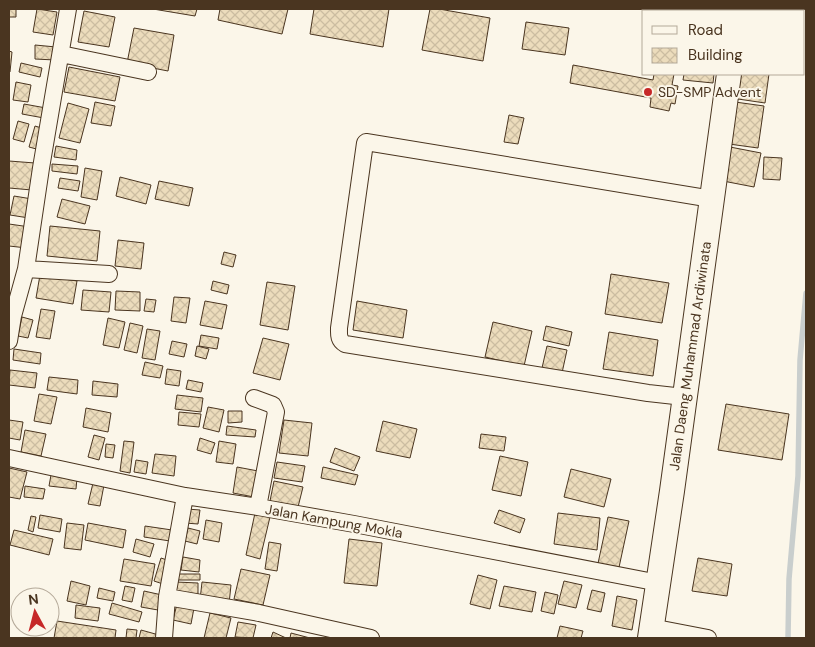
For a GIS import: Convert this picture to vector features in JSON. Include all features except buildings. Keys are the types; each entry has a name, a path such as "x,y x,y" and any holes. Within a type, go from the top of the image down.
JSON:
{"main road":[{"name":"Jalan Daeng Muhammad Ardiwinata","path":"650,632 659,583 729,75"}],"street":[{"path":"9,341 13,316 26,269 68,9"},
{"path":"61,54 148,72"},
{"path":"684,398 341,342 339,328 365,143 712,199"},
{"path":"26,269 108,274"},
{"path":"254,398 273,405 276,412 258,507"},
{"name":"Jalan Kampung Mokla","path":"9,458 184,496 354,524 659,583"},
{"path":"164,638 167,597 184,496"},
{"path":"167,597 259,613 371,638"},
{"path":"650,632 708,638"}],"waterway":[{"path":"788,638 789,579 798,476 800,360 806,293"}],"place":[{"name":"SD-SMP Advent","path":"648,92"}]}
